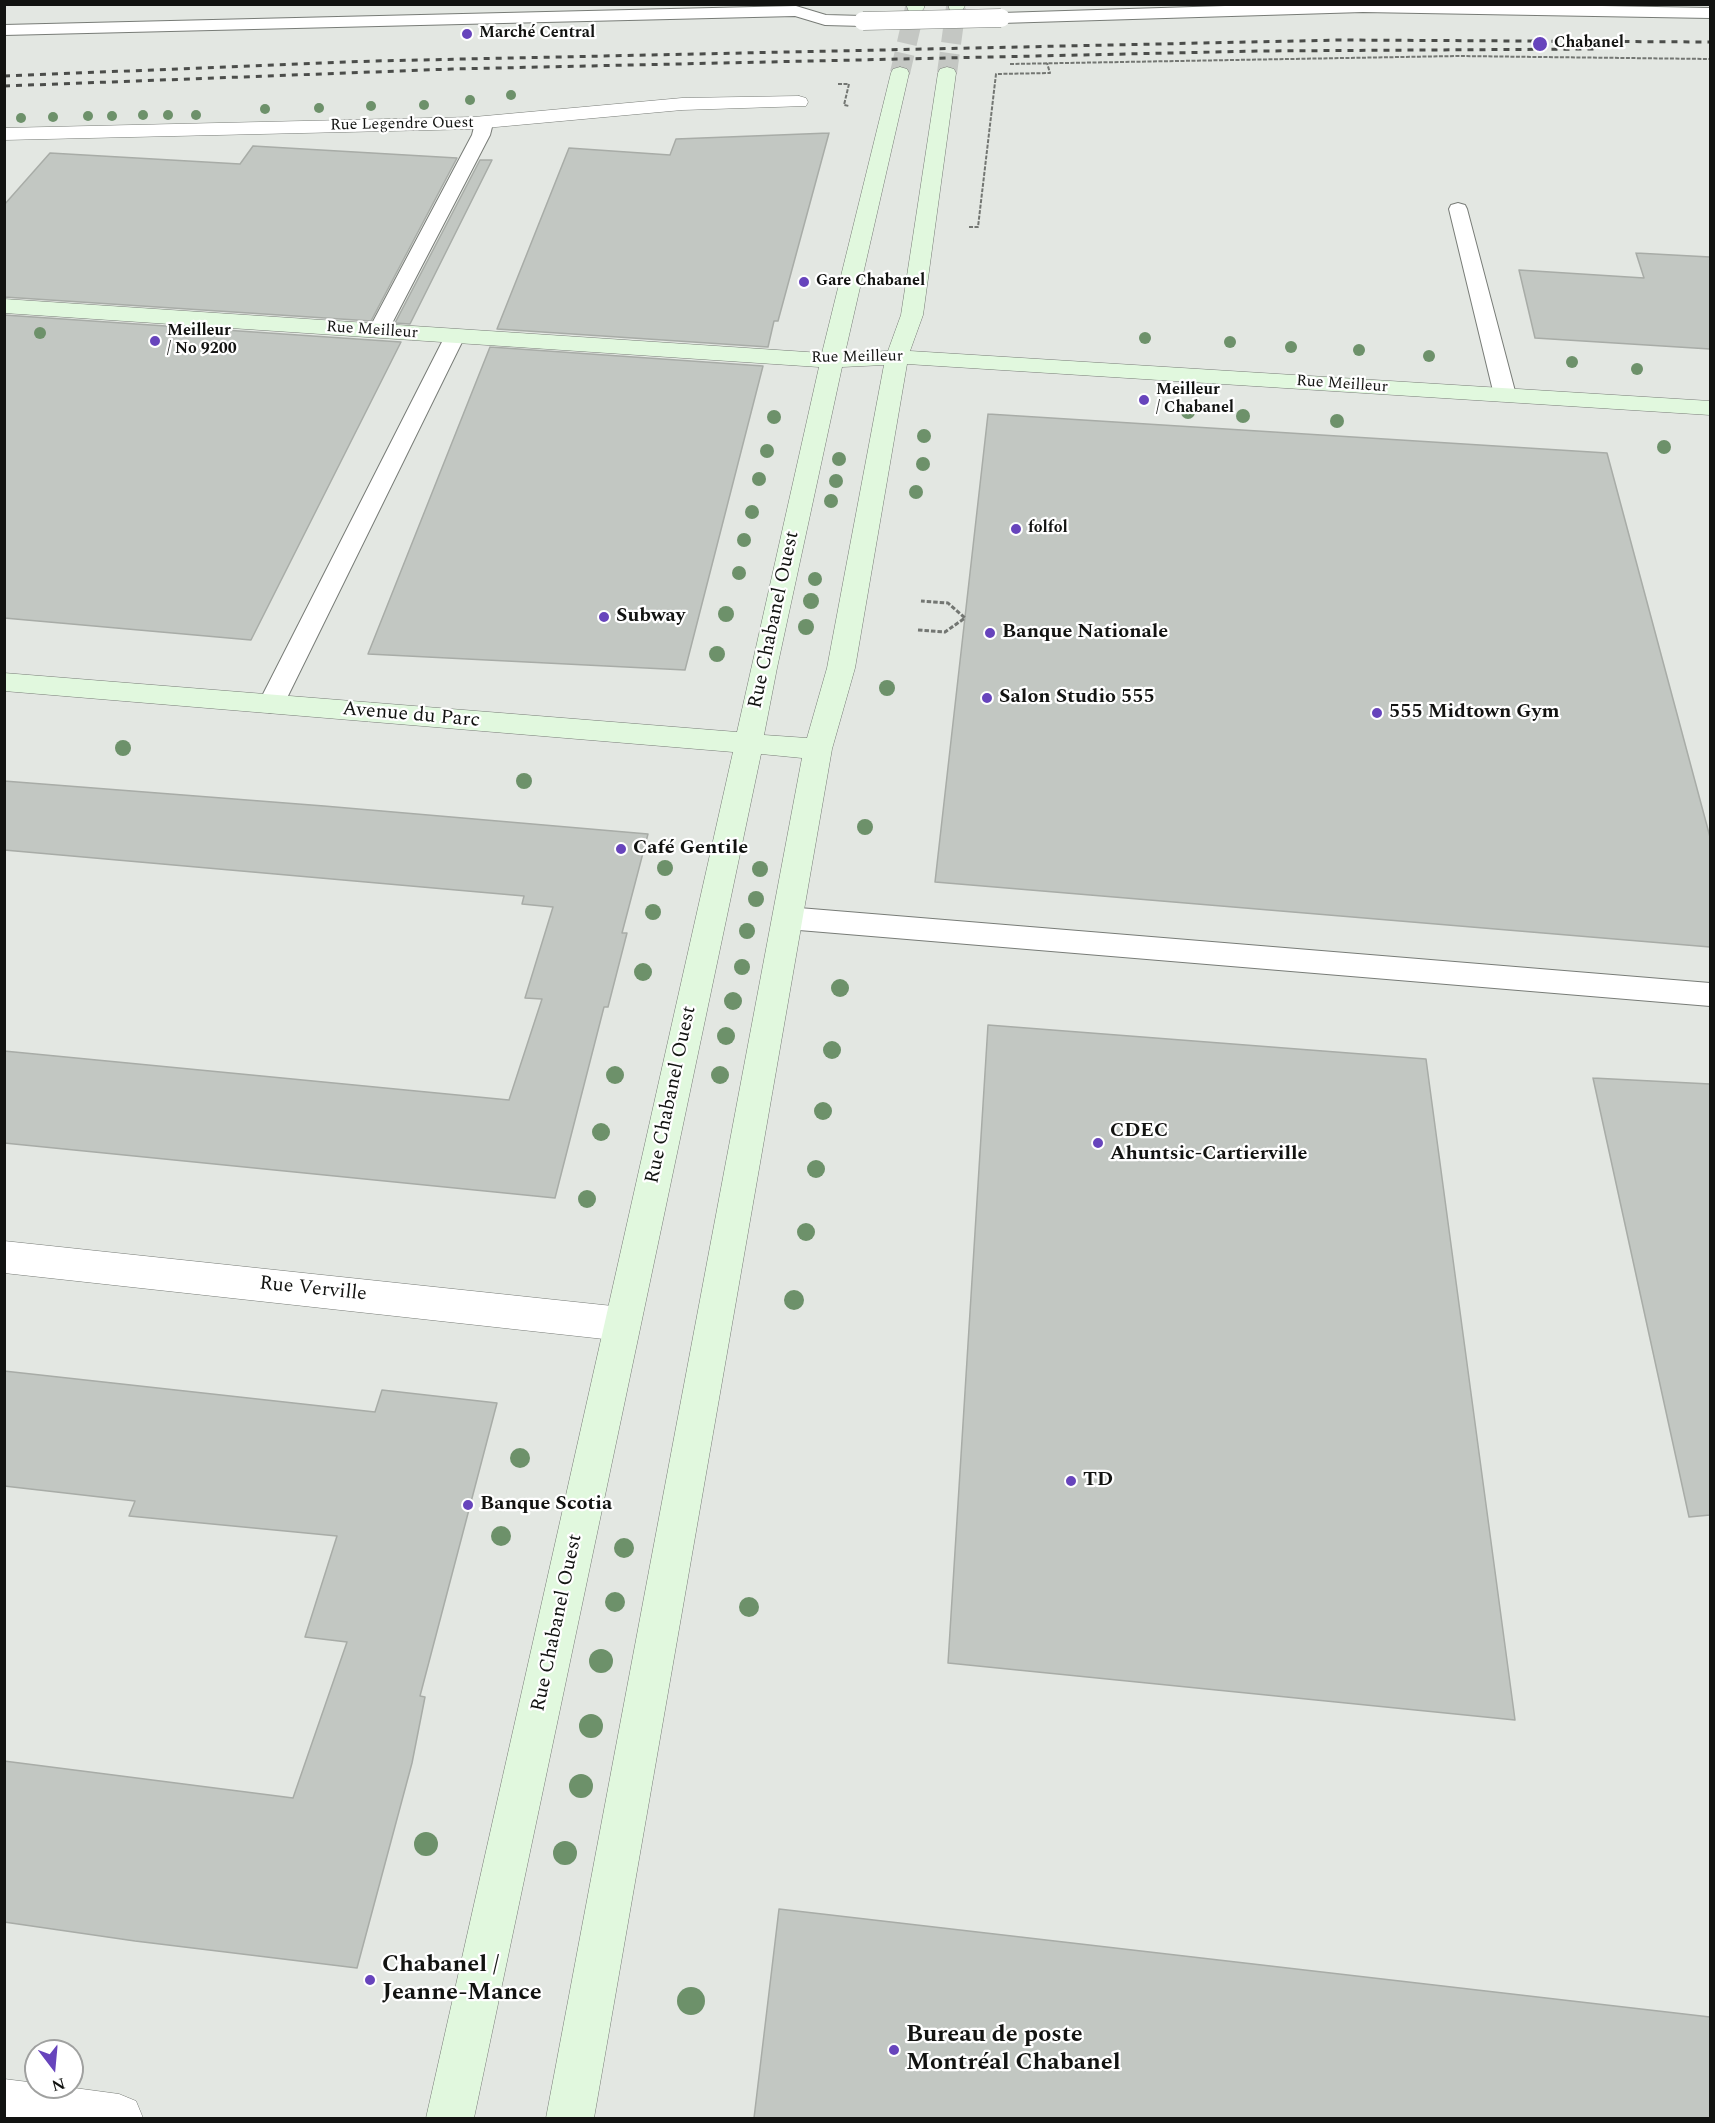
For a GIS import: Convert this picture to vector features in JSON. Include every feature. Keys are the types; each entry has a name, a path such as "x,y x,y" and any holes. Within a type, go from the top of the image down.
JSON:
{"street":[{"name":"Rue Chabanel Ouest","path":"450,2118 763,668 864,218 900,73"},
{"path":"570,2118 818,749 841,668 897,357 912,315 916,294 947,73"},
{"name":"Rue Legendre Ouest","path":"4,135 484,123 682,104 799,102"},
{"name":"Rue Meilleur","path":"4,306 833,361 897,357 1710,408"},
{"name":"Avenue du Parc","path":"4,682 818,749"},
{"name":"Rue Verville","path":"4,1257 622,1324"},
{"path":"4,2103 119,2118"}],"lane":[{"path":"4,30 796,8 825,20 863,21 1001,18 1044,10 1412,6 1710,13"},
{"path":"378,331 481,135 484,123"},
{"path":"1458,210 1505,395"},
{"path":"271,705 455,336"},
{"path":"787,918 1152,958 1298,971 1710,995"}],"path":[{"path":"1010,64 1457,56 1710,59"},
{"path":"962,226 978,227 996,74 1050,73 1047,63"},
{"path":"838,84 849,84 843,105"},
{"path":"918,630 945,632 965,618 948,603 921,601"}],"building":[{"path":"829,133 778,321 774,321 768,347 497,329 569,148 670,155 676,139"},
{"path":"253,146 457,158 371,321 4,297 4,205 50,153 240,164"},
{"path":"480,160 492,160 410,324 395,323"},
{"path":"1636,253 1710,257 1710,349 1535,338 1519,270 1644,278"},
{"path":"4,315 401,342 251,640 4,618"},
{"path":"490,347 763,366 685,670 368,654"},
{"path":"988,414 1607,453 1710,837 1710,947 935,882"},
{"path":"4,781 648,834 622,933 627,933 608,1007 604,1007 555,1198 4,1143 4,1051 509,1100 542,999 525,998 553,907 522,904 524,896 4,850"},
{"path":"988,1025 1426,1059 1515,1720 948,1663"},
{"path":"1593,1078 1710,1084 1710,1515 1689,1517"},
{"path":"4,1371 375,1412 382,1390 497,1403 420,1696 425,1697 412,1763 357,1968 135,1941 4,1922 4,1761 293,1798 347,1642 305,1637 337,1536 129,1516 135,1501 4,1486"},
{"path":"779,1909 1710,2017 1710,2118 754,2118"}],"tunnel":[{"path":"947,73 956,7"},
{"path":"900,73 915,8"}],"railway":[{"path":"4,76 373,61 1341,40 1710,42"},
{"path":"4,86 452,69 1260,51 1594,49"}],"place":[{"name":"Marché Central","path":"467,34"},
{"name":"Chabanel","path":"1540,44"},
{"name":"Gare Chabanel","path":"804,282"},
{"name":"Meilleur / No 9200","path":"155,341"},
{"name":"Meilleur / Chabanel","path":"1144,400"},
{"name":"folfol","path":"1016,529"},
{"name":"Subway","path":"604,617"},
{"name":"Banque Nationale","path":"990,633"},
{"name":"Salon Studio 555","path":"987,698"},
{"name":"555 Midtown Gym","path":"1377,713"},
{"name":"Café Gentile","path":"621,849"},
{"name":"CDEC Ahuntsic-Cartierville","path":"1098,1143"},
{"name":"TD","path":"1071,1481"},
{"name":"Banque Scotia","path":"468,1505"},
{"name":"Chabanel / Jeanne-Mance","path":"370,1980"},
{"name":"Bureau de poste Montréal Chabanel","path":"894,2050"}]}
